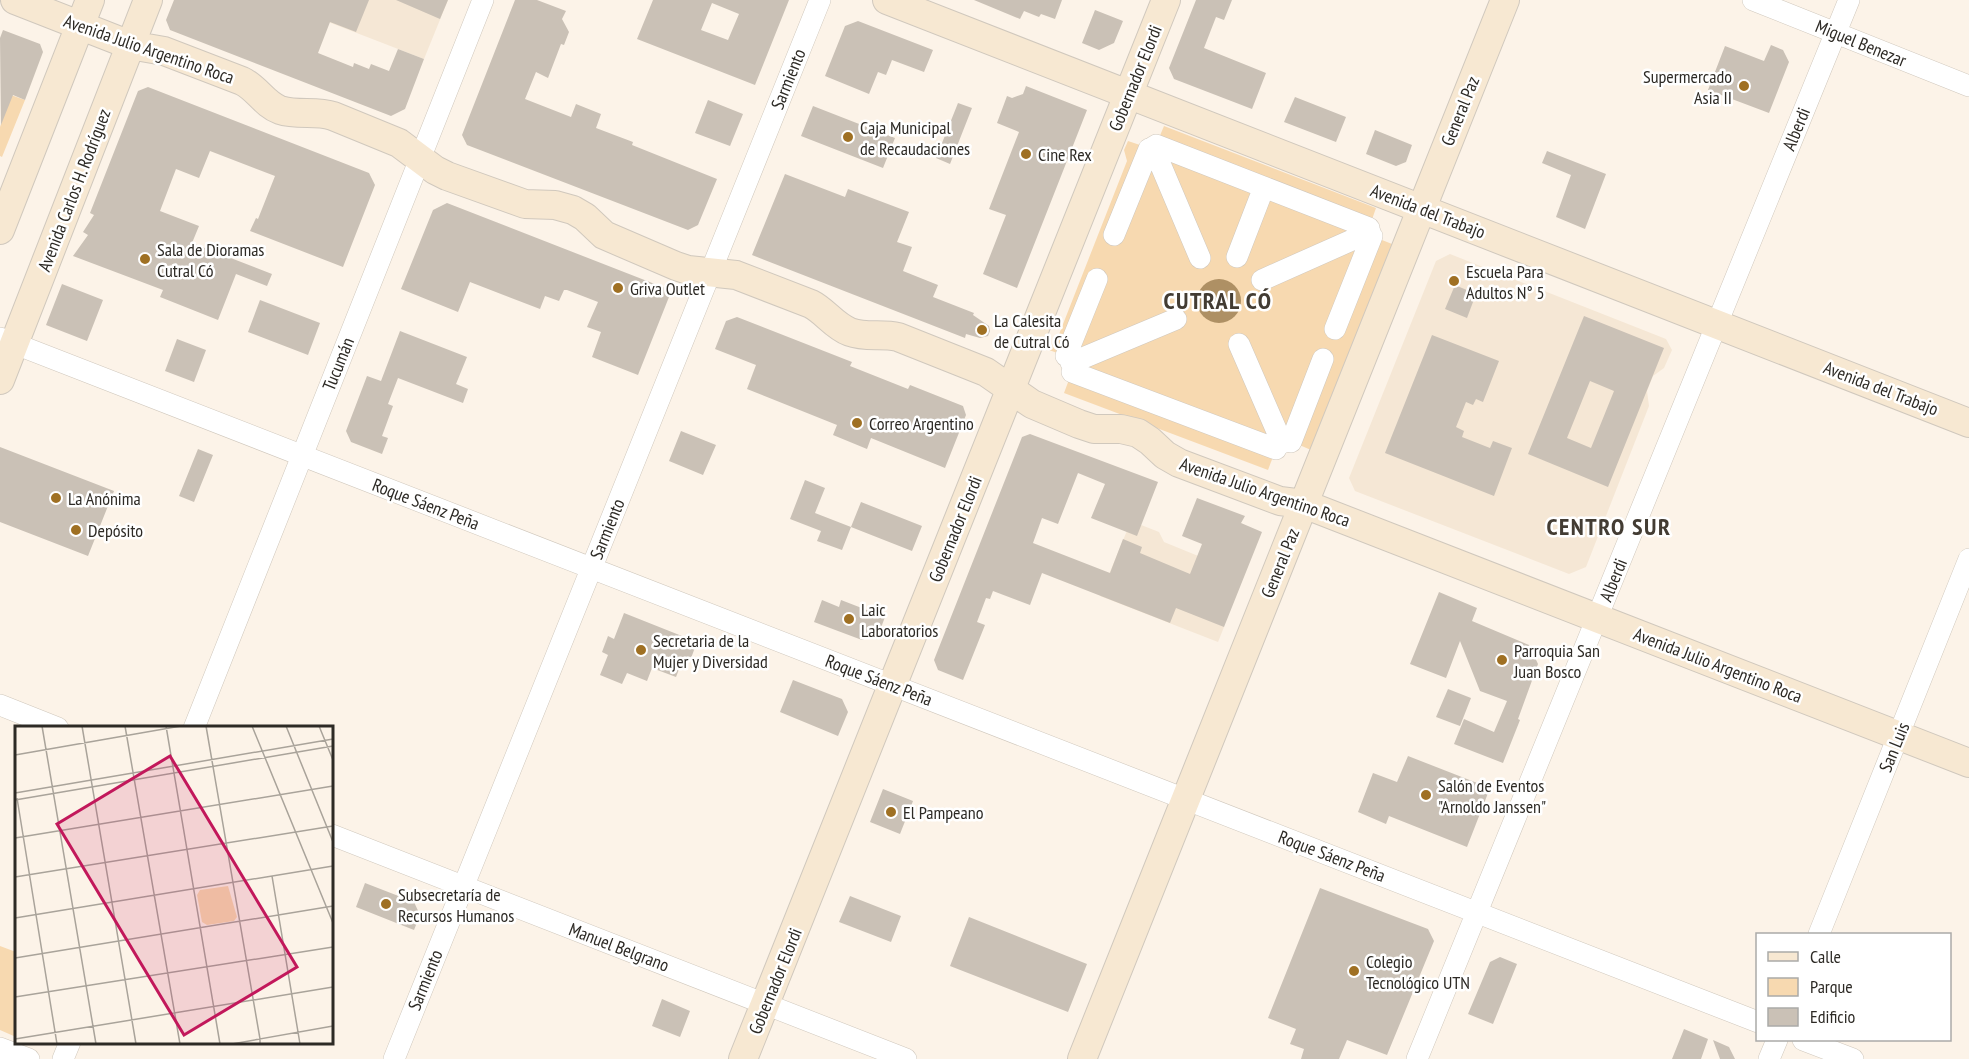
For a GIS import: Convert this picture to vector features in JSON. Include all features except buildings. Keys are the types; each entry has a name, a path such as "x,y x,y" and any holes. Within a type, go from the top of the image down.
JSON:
{"street":[{"name":"Avenida Julio Argentino Roca","path":"15,0 85,13 130,45 164,51 246,83 267,103 279,109 294,113 316,112 333,116 395,141 444,175 533,206 551,205 568,208 585,217 613,239 676,266 688,270 736,275 804,300 821,310 848,332 863,335 888,335 903,339 986,372 1032,404 1079,424 1099,429 1134,431 1147,438 1165,455 1179,463 1277,500 1304,504 1969,763"},
{"name":"Avenida Carlos H. Rodríguez","path":"0,380 7,341 148,0"},
{"name":"Tucumán","path":"195,726 483,0"},
{"name":"Sarmiento","path":"394,1059 820,0"},
{"name":"Avenida del Trabajo","path":"887,0 1969,423"},
{"name":"Gobernador Elordi","path":"743,1059 1166,0"},
{"name":"General Paz","path":"1082,1059 1504,0"},
{"name":"Miguel Benezar","path":"1753,0 1969,86"},
{"name":"Alberdi","path":"1417,1059 1849,0"},
{"path":"0,230 85,13"},
{"path":"1153,147 1264,187 1370,232"},
{"path":"1114,235 1153,147"},
{"path":"1153,147 1200,258"},
{"path":"1237,257 1264,187"},
{"path":"1262,280 1370,232"},
{"path":"1335,329 1370,232"},
{"path":"1070,363 1097,279"},
{"path":"1070,363 1176,319"},
{"name":"Roque Sáenz Peña","path":"7,341 1756,1021"},
{"path":"1239,344 1283,445"},
{"path":"1283,445 1323,359"},
{"path":"1070,363 1283,445"},
{"name":"San Luis","path":"1819,933 1969,559"},
{"path":"0,705 53,726"},
{"name":"Manuel Belgrano","path":"333,834 906,1059"},
{"path":"1769,1059 1777,1041"},
{"path":"1806,1041 1853,1059"},
{"path":"63,1059 69,1044"},
{"path":"0,1048 28,1059"}],"shaded area":[{"path":"310,0 448,0 424,59 305,13"},
{"path":"1450,254 1666,339 1672,350 1664,368 1653,376 1647,391 1649,406 1586,567 1569,574 1355,491 1349,478 1436,261"},
{"path":"1219,279 1234,286 1241,301 1234,316 1219,323 1204,316 1197,301 1204,286"},
{"path":"1131,521 1159,532 1164,542 1208,560 1224,627 1218,642 1100,596"}],"green space":[{"path":"11,95 25,100 2,157 0,156 0,127"},
{"path":"1164,126 1376,208 1369,228 1372,236 1392,244 1311,450 1288,440 1277,446 1268,470 1064,393 1073,369 1069,357 1046,349 1056,342 1127,161 1124,150 1128,141 1149,148 1156,145"},
{"path":"0,946 15,952 15,1037 0,1030"}],"place":[{"name":"Supermercado Asia II","path":"1744,86"},
{"name":"Caja Municipal de Recaudaciones","path":"848,137"},
{"name":"Cine Rex","path":"1026,154"},
{"name":"Sala de Dioramas Cutral Có","path":"145,259"},
{"name":"Escuela Para Adultos N° 5","path":"1454,281"},
{"name":"Griva Outlet","path":"618,288"},
{"name":"La Calesita de Cutral Có","path":"982,330"},
{"name":"Correo Argentino","path":"857,423"},
{"name":"La Anónima","path":"56,498"},
{"name":"Depósito","path":"76,530"},
{"name":"Laic Laboratorios","path":"849,619"},
{"name":"Secretaria de la Mujer y Diversidad","path":"641,650"},
{"name":"Parroquia San Juan Bosco","path":"1502,660"},
{"name":"Salón de Eventos \"Arnoldo Janssen\"","path":"1426,795"},
{"name":"El Pampeano","path":"891,812"},
{"name":"Subsecretaría de Recursos Humanos","path":"386,904"},
{"name":"Colegio Tecnológico UTN","path":"1354,971"}],"district":[{"name":"CUTRAL CÓ","path":"1218,300"},
{"name":"CENTRO SUR","path":"1609,526"}]}
